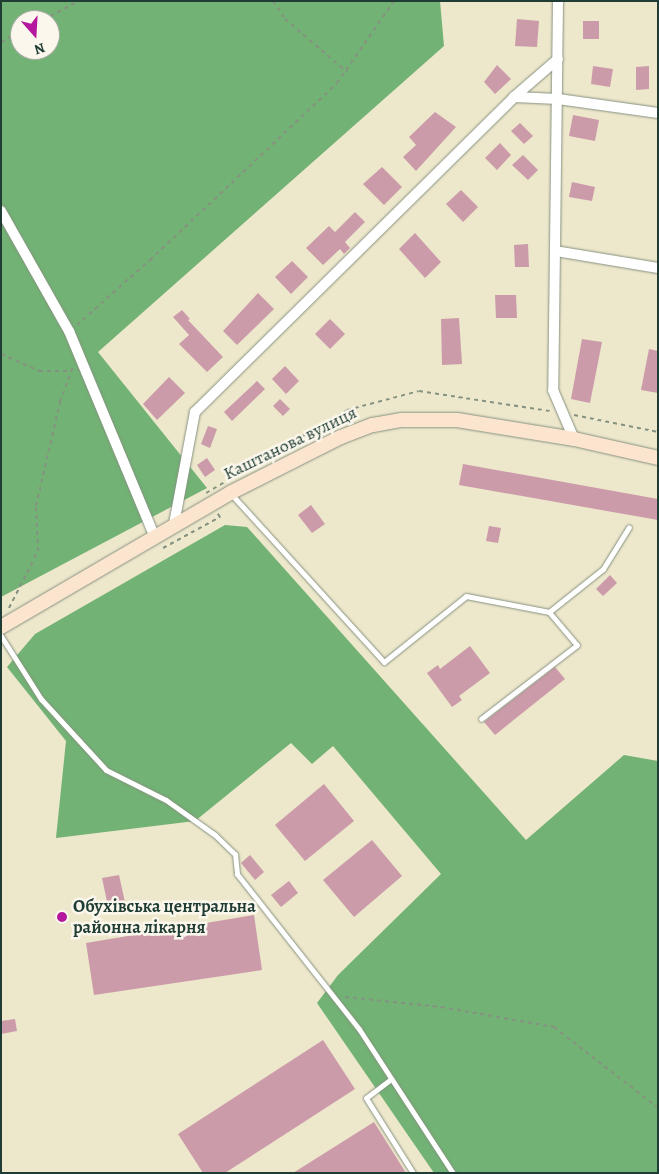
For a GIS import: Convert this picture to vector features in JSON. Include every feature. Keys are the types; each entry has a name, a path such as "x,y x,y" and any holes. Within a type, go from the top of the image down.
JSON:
{"main road":[{"name":"Каштанова вулиця","path":"3,621 230,493 341,437 383,423 457,420 574,439 658,458"}],"street":[{"path":"558,1 553,390 574,439"},
{"path":"174,524 195,412 514,98 558,59"},
{"path":"514,98 558,99 658,113"},
{"path":"1,211 70,331 154,536"},
{"path":"555,251 658,268"}],"lane":[{"path":"230,493 384,662 466,596 549,612 577,644 480,719"},
{"path":"549,612 603,569 629,528"},
{"path":"1,636 41,699 106,770 166,800 216,835 235,854 237,874 333,996 453,1173"},
{"path":"391,1079 366,1098 413,1173"}],"path":[{"path":"60,11 78,1"},
{"path":"273,1 285,19 347,72"},
{"path":"70,331 294,126 347,72 394,1"},
{"path":"3,621 38,550 36,506 60,402 79,353"},
{"path":"1,354 39,372 72,372"},
{"path":"333,996 441,1007 554,1027 658,1108"}],"green space":[{"path":"1,1 440,1 444,46 98,352 207,488 1,597"},
{"path":"225,525 247,527 526,840 624,755 658,761 658,1173 434,1173 317,1003 338,975 441,874 333,746 312,764 291,743 195,821 56,838 66,741 7,667 35,634"}],"building":[{"path":"517,19 539,21 537,47 515,46"},
{"path":"583,21 599,21 599,39 583,39"},
{"path":"497,65 511,79 495,94 484,82"},
{"path":"593,66 613,69 610,87 591,84"},
{"path":"649,66 649,89 636,90 636,67"},
{"path":"435,112 456,127 416,171 403,157 416,145 409,137"},
{"path":"573,115 599,120 595,141 569,136"},
{"path":"520,123 533,136 524,144 511,131"},
{"path":"500,143 511,155 497,170 485,158"},
{"path":"523,155 538,170 528,180 512,165"},
{"path":"382,167 402,187 384,205 363,184"},
{"path":"572,182 595,187 592,201 569,197"},
{"path":"461,190 478,207 463,222 446,204"},
{"path":"355,212 365,222 345,242 350,248 344,254 340,249 323,265 306,248 329,226 335,232"},
{"path":"415,233 441,262 425,278 399,249"},
{"path":"528,244 529,267 515,267 514,245"},
{"path":"292,261 308,277 291,294 275,277"},
{"path":"258,293 274,309 237,345 223,331"},
{"path":"495,295 516,295 517,318 496,318"},
{"path":"182,310 190,319 188,320 223,357 207,372 179,344 189,335 173,317"},
{"path":"459,318 462,364 442,365 441,319"},
{"path":"330,319 345,334 330,349 315,334"},
{"path":"582,339 602,342 590,403 571,399"},
{"path":"649,349 658,351 658,393 641,390"},
{"path":"285,366 299,381 286,394 272,379"},
{"path":"169,377 185,393 157,420 143,404"},
{"path":"257,381 265,389 232,421 224,412"},
{"path":"280,399 290,409 283,416 273,406"},
{"path":"208,426 217,429 210,448 201,444"},
{"path":"207,458 215,470 205,477 197,465"},
{"path":"463,464 658,499 658,520 459,485"},
{"path":"311,505 325,524 312,533 298,515"},
{"path":"489,526 501,528 498,543 486,541"},
{"path":"610,575 617,583 603,596 596,589"},
{"path":"470,646 490,673 459,696 462,700 452,707 427,673 438,665 440,669"},
{"path":"555,667 565,679 495,735 484,722"},
{"path":"324,784 354,821 305,861 275,825"},
{"path":"372,840 402,876 354,917 323,880"},
{"path":"250,855 264,872 255,880 241,863"},
{"path":"119,875 126,907 109,911 102,878"},
{"path":"289,881 298,893 281,907 271,895"},
{"path":"254,915 262,970 94,995 86,943"},
{"path":"15,1019 17,1031 1,1034 1,1021"},
{"path":"323,1040 355,1089 225,1173 203,1173 178,1134"},
{"path":"374,1122 406,1173 293,1173"}],"place":[{"name":"Обухівська центральна районна лікарня","path":"62,917"}]}
